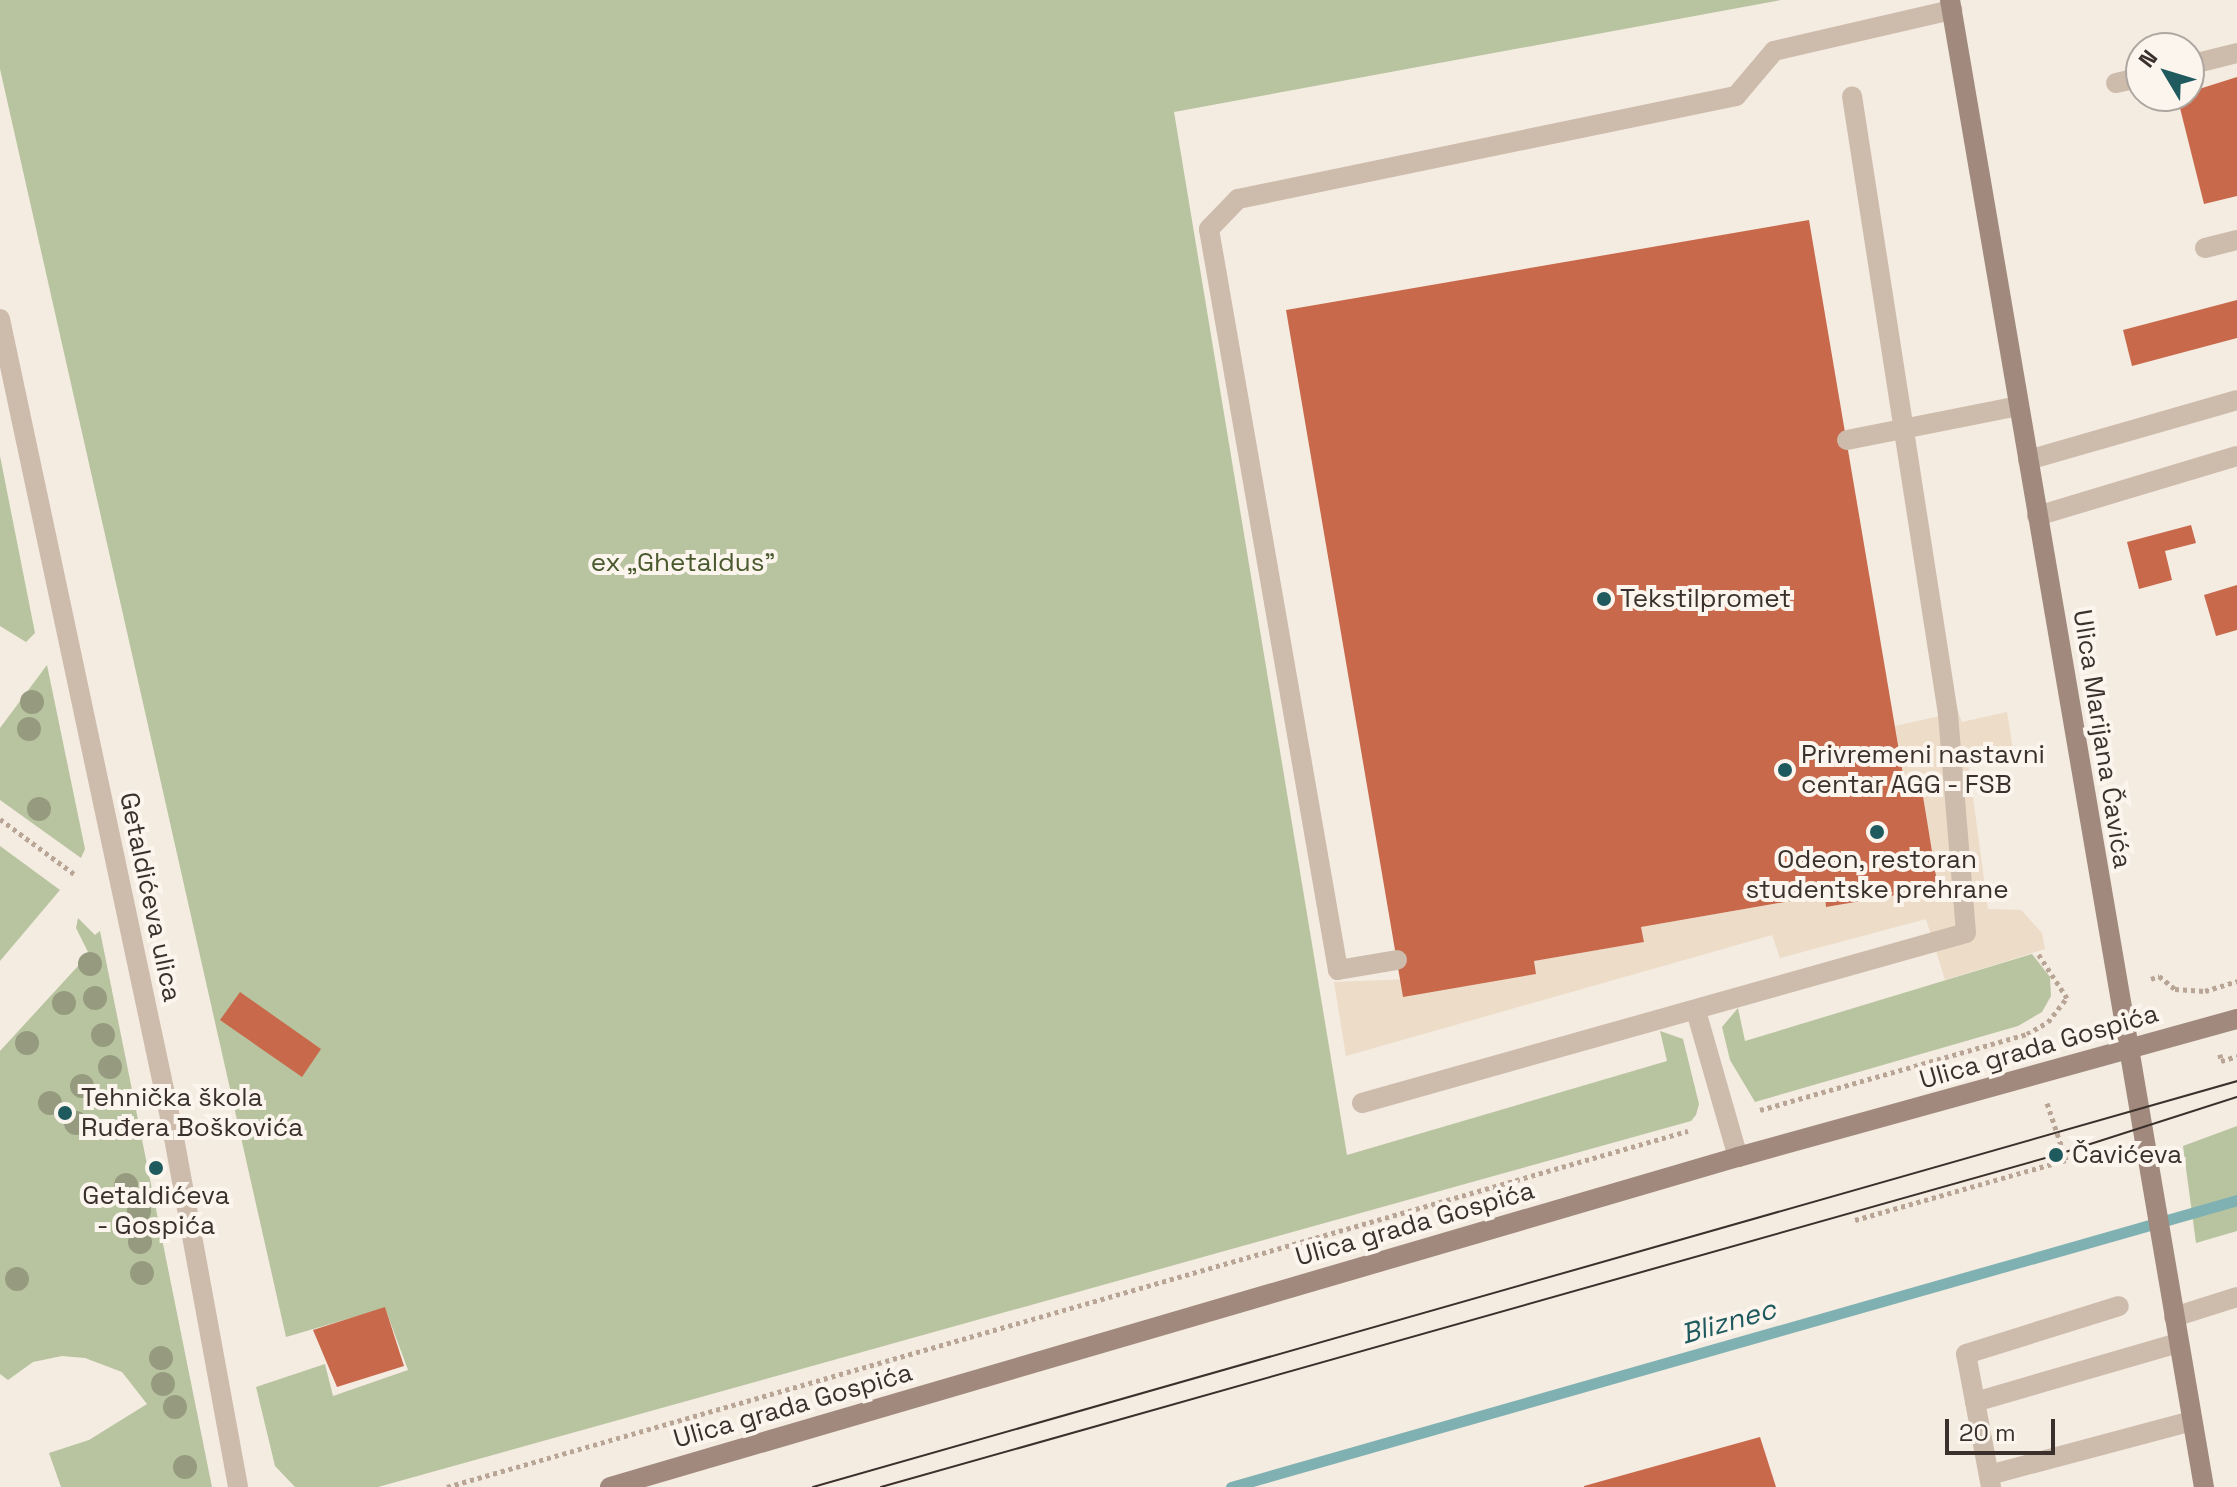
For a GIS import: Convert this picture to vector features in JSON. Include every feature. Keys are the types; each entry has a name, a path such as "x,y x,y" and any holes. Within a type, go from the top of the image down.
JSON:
{"street":[{"name":"Ulica Marijana Čavića","path":"1951,5 2153,1204 2204,1487"},
{"path":"1397,960 1338,970 1209,229 1238,199 1736,96 1774,51 1951,5"},
{"path":"2205,61 2237,53"},
{"path":"2116,83 2125,81"},
{"path":"1362,1103 1966,933 1948,714 1906,426 1852,96"},
{"path":"2205,248 2237,240"},
{"name":"Getaldićeva ulica","path":"0,319 172,1127 238,1487"},
{"path":"2028,460 2237,400"},
{"path":"1847,440 2019,406"},
{"path":"2037,516 2237,456"},
{"path":"1696,1011 1738,1157"},
{"name":"Ulica grada Gospića","path":"610,1487 1738,1157 2237,1019"},
{"path":"2174,1317 2237,1297"},
{"path":"2119,1306 1966,1354 1990,1481 2192,1421"},
{"path":"1975,1402 2178,1343"}],"path":[{"path":"0,819 74,874"},
{"path":"1760,1110 2027,1034 2048,1022 2067,998 2037,952"},
{"path":"2151,979 2159,976 2175,989 2205,991 2237,981"},
{"path":"2220,1054 2221,1061 2237,1056"},
{"path":"1855,1220 2066,1160 2047,1103"},
{"path":"447,1487 1688,1131"}],"green space":[{"name":"ex „Ghetaldus”","path":"0,0 1781,0 1174,112 1347,1155 1667,1061 1660,1031 1683,1039 1699,1104 1696,1115 1691,1121 378,1487 295,1487 275,1466 256,1387 325,1364 333,1396 408,1370 385,1308 286,1337 0,69"},
{"path":"0,456 35,633 26,642 0,626"},
{"path":"47,665 85,849 81,858 0,800 0,728"},
{"path":"0,846 60,890 0,961"},
{"name":"Tehnička škola Ruđera Boškovića","path":"78,918 95,935 100,931 212,1487 61,1487 49,1453 89,1440 147,1404 122,1372 85,1358 62,1356 33,1362 8,1380 0,1374 0,1051 89,954 76,928"},
{"path":"2032,954 2050,977 2051,996 2042,1012 2018,1026 1755,1102 1730,1060 1722,1027 1738,1008 1745,1041"},
{"path":"2237,1126 2237,1231 2196,1243 2183,1146"}],"shaded area":[{"path":"1958,712 1962,722 2007,712 2014,756 1969,768 1988,909 2021,910 2042,933 2045,949 1945,980 1926,919 1780,958 1772,935 1346,1056 1334,982 1536,974 1534,961 1644,942 1641,927 1825,895 1827,907 1938,888 1921,784 1905,786 1895,726"}],"building":[{"path":"2237,77 2237,196 2204,204 2181,112 2205,112 2205,87"},
{"name":"Tekstilpromet","path":"1809,220 1905,786 1921,784 1938,888 1826,907 1825,895 1641,927 1644,942 1534,961 1536,974 1403,997 1286,310"},
{"path":"2237,300 2237,338 2132,366 2123,330"},
{"path":"2191,525 2196,543 2165,551 2172,580 2139,589 2127,542"},
{"path":"2237,585 2237,630 2216,636 2204,595"},
{"path":"240,992 321,1049 302,1077 220,1020"},
{"path":"385,1307 404,1366 337,1387 313,1330"},
{"path":"1760,1437 1776,1487 1584,1487 1584,1486"}],"waterway":[{"name":"Bliznec","path":"1231,1487 2237,1200"}],"tram line":[{"path":"813,1487 2237,1081"},
{"path":"881,1487 2056,1155 2237,1097"}],"place":[{"name":"Tekstilpromet","path":"1604,599"},
{"name":"Privremeni nastavni centar AGG - FSB","path":"1785,770"},
{"name":"Odeon, restoran studentske prehrane","path":"1877,832"},
{"name":"Tehnička škola Ruđera Boškovića","path":"65,1113"},
{"name":"Čavićeva","path":"2056,1155"},
{"name":"Getaldićeva - Gospića","path":"156,1168"}]}
